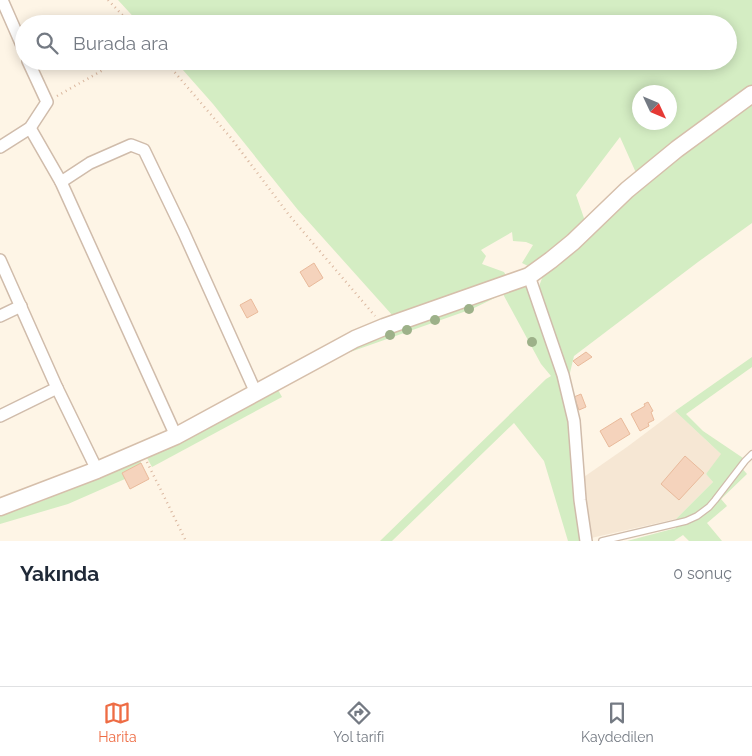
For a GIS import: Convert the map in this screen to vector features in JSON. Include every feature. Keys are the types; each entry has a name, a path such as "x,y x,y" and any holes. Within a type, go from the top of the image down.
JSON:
{"street":[{"path":"2,0 15,30"},
{"path":"0,146 30,128 46,102 32,70"},
{"path":"0,507 97,470 176,436 355,339 529,276 573,242 627,190 677,149 752,94"},
{"path":"30,128 61,182 176,436"},
{"path":"61,182 90,163 131,145 144,150 184,233 256,393"},
{"path":"0,260 57,388 97,470"},
{"path":"529,276 563,376 574,421 580,500 586,541"},
{"path":"0,316 21,306"},
{"path":"0,416 57,388"}],"lane":[{"path":"602,541 698,516 716,500 752,454"}],"path":[{"path":"108,0 122,15"},
{"path":"46,102 103,70"},
{"path":"173,70 231,138 290,215 384,327"},
{"path":"141,452 186,541"}],"shaded area":[{"path":"675,411 722,455 706,474 713,482 676,519 591,538 581,479"}],"green space":[{"path":"118,0 752,0 752,88 637,175 620,137 576,195 586,224 532,268 522,263 533,245 526,242 513,241 512,232 481,250 486,256 482,264 504,272 508,279 393,316 298,210 213,104 183,70 737,70 737,15 132,15"},
{"path":"752,101 752,223 574,356 568,381 539,292 540,282 545,273 620,204"},
{"path":"528,285 558,373 570,417 580,519 577,523 581,541 568,541 544,461 514,423 392,541 380,541 551,376 541,364 503,294 472,309 336,357 384,333"},
{"path":"752,357 752,367 686,414 703,431 743,458 739,465 747,474 721,499 727,506 707,523 722,541 689,541 683,535 674,541 627,541 676,528 676,519 713,482 706,474 721,454 675,411"},
{"path":"277,388 282,397 152,467 146,456"},
{"path":"139,458 141,463 122,473 125,479 68,504 0,524 0,514 42,501"}],"building":[{"path":"314,263 323,278 309,287 300,272"},
{"path":"251,299 258,312 247,318 240,305"},
{"path":"586,352 592,357 578,366 573,361"},
{"path":"581,394 586,407 579,410 574,397"},
{"path":"648,402 653,411 651,412 654,420 648,423 649,426 640,431 631,414 645,406 644,404"},
{"path":"621,418 630,434 609,447 600,431"},
{"path":"685,456 704,473 679,500 661,484"},
{"path":"141,463 149,479 130,489 122,473"}]}
